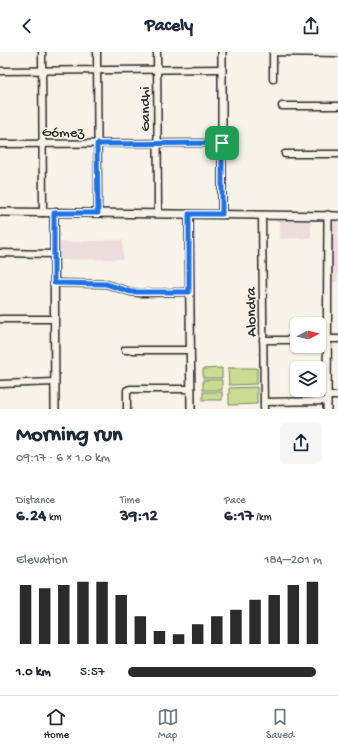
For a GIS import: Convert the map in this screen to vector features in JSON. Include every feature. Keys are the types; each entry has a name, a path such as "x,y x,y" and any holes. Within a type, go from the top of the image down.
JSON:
{"main road":[{"path":"222,52 222,214"},
{"path":"0,212 338,216"},
{"path":"54,213 55,409"},
{"path":"189,214 191,409"},
{"path":"327,402 328,216"}],"street":[{"path":"42,52 42,213"},
{"path":"97,52 98,213"},
{"name":"Gandhi","path":"157,52 158,213"},
{"path":"273,78 273,52 338,53"},
{"path":"0,71 222,69"},
{"path":"282,106 338,106"},
{"name":"Gómez","path":"0,144 222,143"},
{"path":"285,154 338,154"},
{"name":"Alondra","path":"262,215 264,406"},
{"path":"0,253 54,254"},
{"path":"54,283 106,284 131,292 189,292"},
{"path":"0,319 54,319"},
{"path":"327,339 338,339"},
{"path":"263,340 290,340"},
{"path":"125,350 190,350"},
{"path":"0,384 55,382"},
{"path":"127,409 127,390 130,389 191,389"},
{"path":"264,406 327,402 338,396"}],"shaded area":[{"path":"331,220 338,220 338,282 331,282"},
{"path":"280,221 311,221 311,238 280,239"},
{"path":"123,240 123,259 60,260 60,242"}],"green space":[{"path":"222,368 222,378 203,378 203,369"},
{"path":"228,368 257,368 257,384 229,385"},
{"path":"203,380 222,380 222,390 203,390"},
{"path":"257,387 257,404 229,405 229,388"},
{"path":"203,392 222,392 222,400 203,400"}],"route":[{"path":"222,143 222,214 189,214 189,292 131,292 106,284 54,283 54,213 98,213 97,144 222,143"}]}
